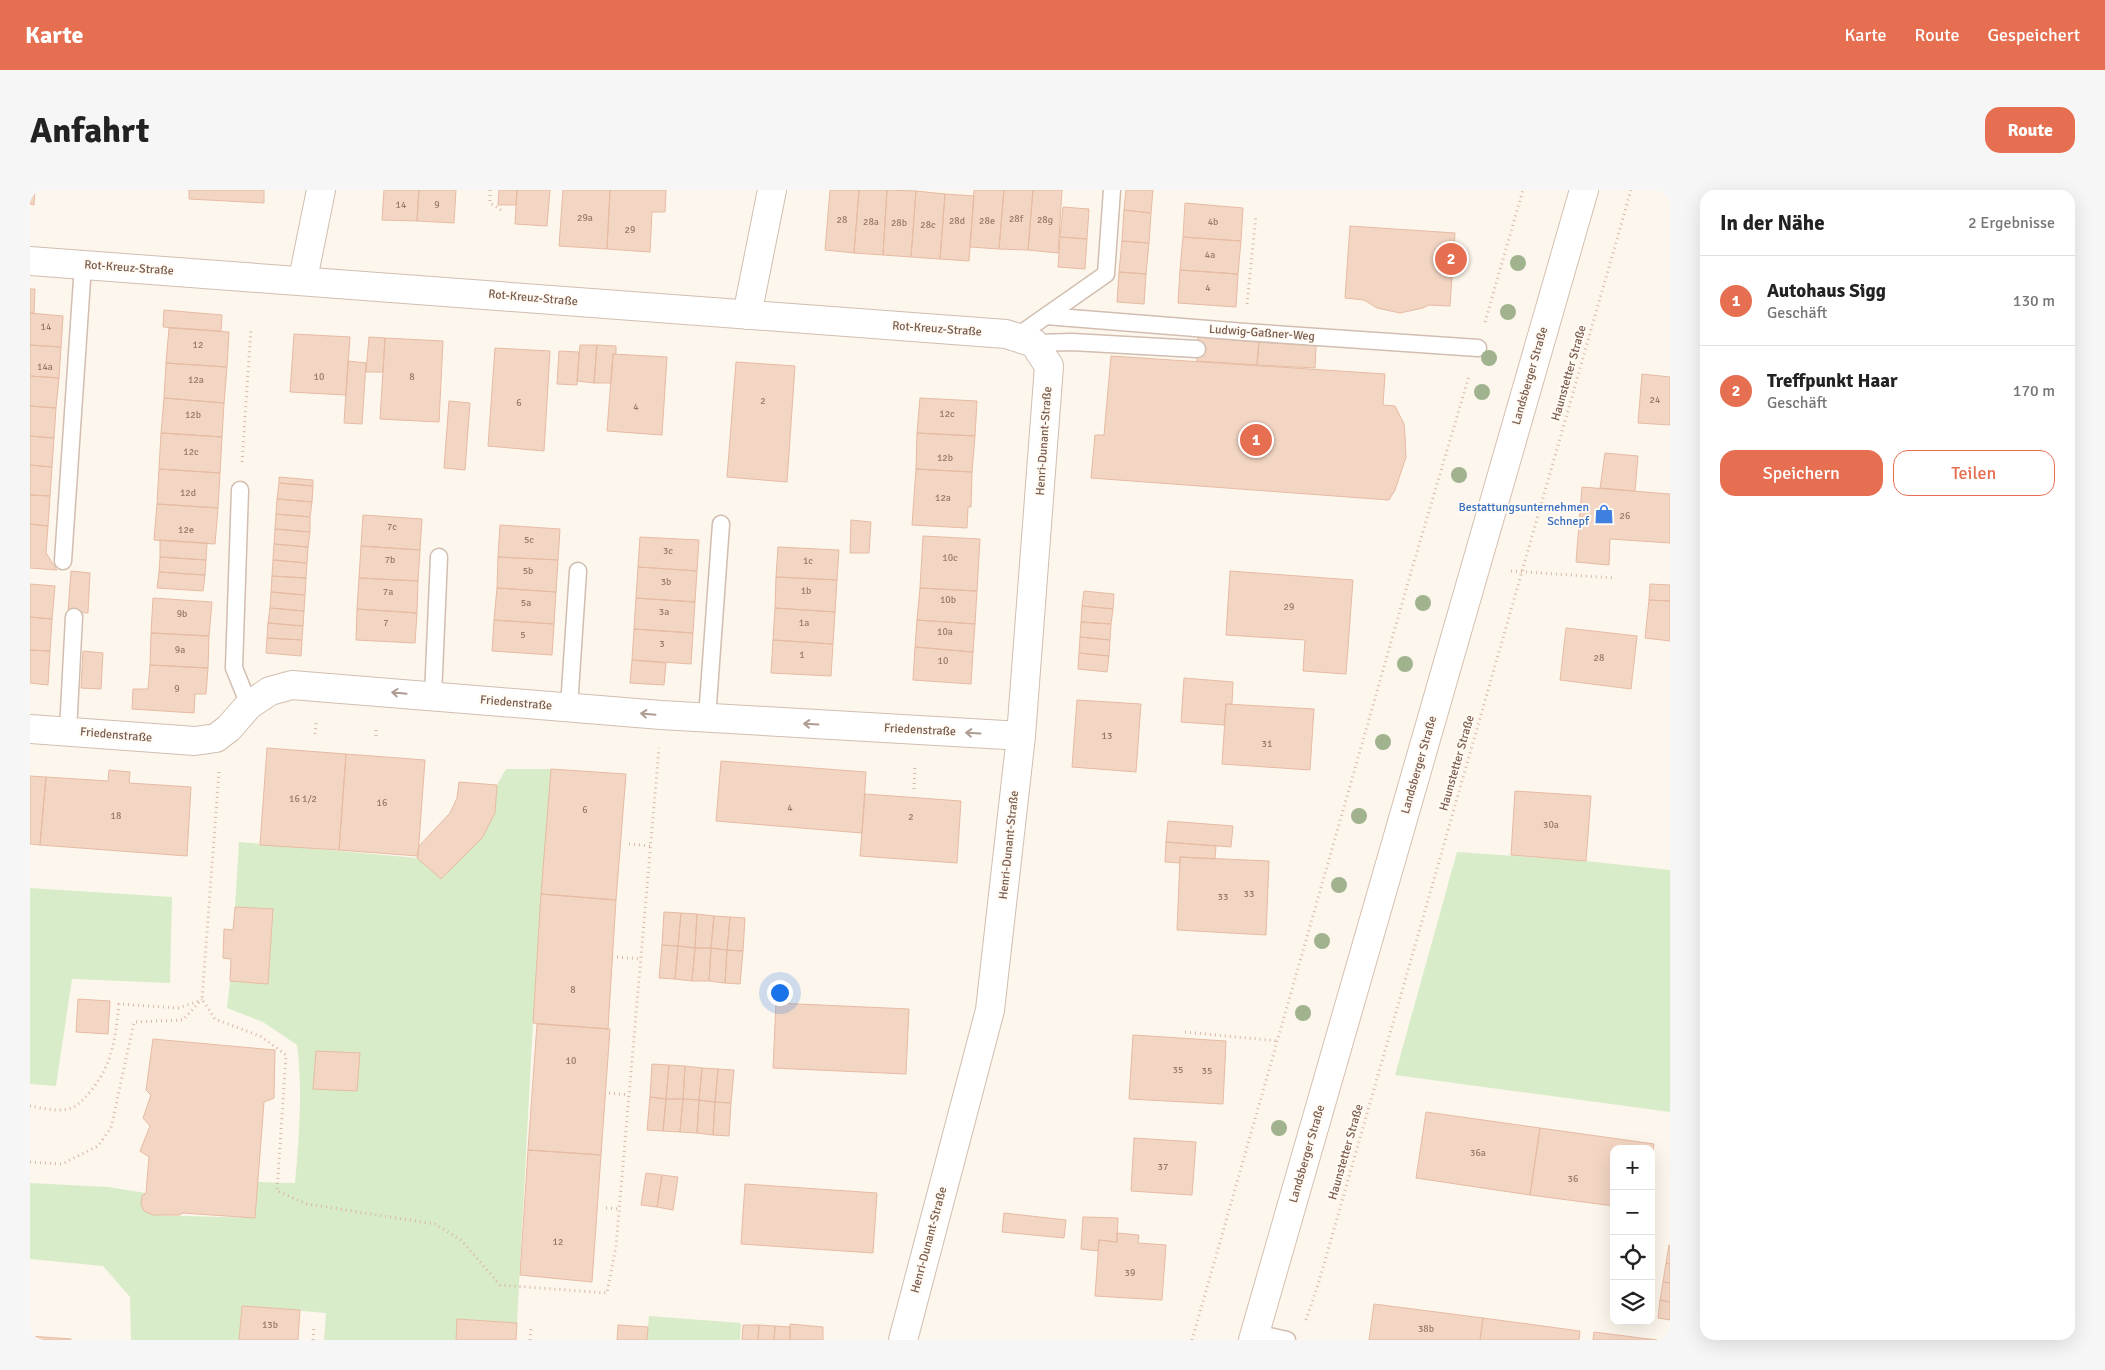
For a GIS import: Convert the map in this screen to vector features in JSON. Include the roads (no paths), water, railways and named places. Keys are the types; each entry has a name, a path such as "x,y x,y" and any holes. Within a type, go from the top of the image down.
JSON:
{"street":[{"path":"303,280 321,190"},
{"path":"747,315 772,190"},
{"name":"Landsberger Straße","path":"1254,1337 1584,190"},
{"name":"Rot-Kreuz-Straße","path":"30,261 1006,334 1025,340"},
{"name":"Henri-Dunant-Straße","path":"903,1340 990,1010 1022,736 1049,366 1025,340"},
{"name":"Friedenstraße","path":"30,728 195,741 216,738 248,706 270,691 292,686 661,715 1022,736"}],"lane":[{"path":"1025,340 1046,316 1106,274 1112,190"},
{"path":"63,561 83,265"},
{"name":"Ludwig-Gaßner-Weg","path":"1046,316 1478,348"},
{"path":"1025,340 1197,349"},
{"path":"240,490 234,668 248,706"},
{"path":"707,718 721,524"},
{"path":"432,696 439,557"},
{"path":"569,707 578,571"},
{"path":"68,731 74,617"},
{"path":"1254,1337 1287,1340"}],"place":[{"name":"Treffpunkt Haar","path":"1451,259"},
{"name":"Autohaus Sigg","path":"1256,440"},
{"name":"Bestattungsunternehmen Schnepf","path":"1604,514"}]}
